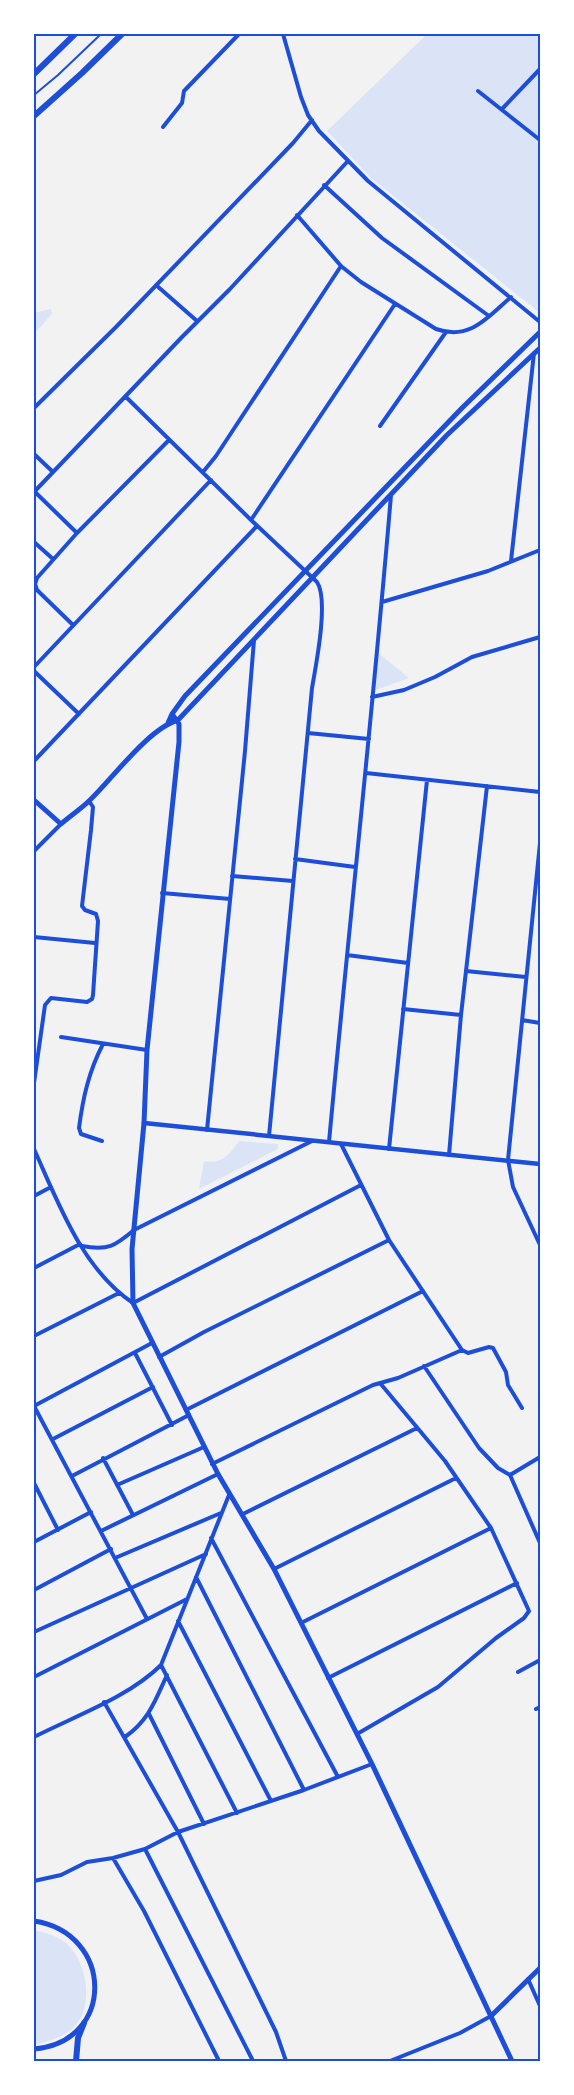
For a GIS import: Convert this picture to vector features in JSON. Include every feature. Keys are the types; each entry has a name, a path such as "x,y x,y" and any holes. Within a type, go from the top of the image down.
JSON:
{"highway":[{"path":"34,74 75,34"},
{"path":"34,116 122,34"},
{"path":"76,2061 78,2038 84,2023"}],"main road":[{"path":"168,724 172,714 185,696 462,408 540,332"},
{"path":"34,800 61,824 89,801 150,738 168,724 178,720 447,435 540,348"},
{"path":"172,714 178,720 178,752 147,1050 144,1123 132,1249 133,1303 212,1464 243,1514 302,1623 372,1764 512,2061"},
{"path":"34,1921 66,1932 85,1951 95,1982 90,2012 84,2023 72,2035 57,2044 34,2049"},
{"path":"491,2016 540,1968"}],"street":[{"path":"163,127 182,103 186,89 240,34"},
{"path":"283,34 298,89 319,131 347,162 420,225 540,322"},
{"path":"502,109 540,69"},
{"path":"478,91 538,139 540,133"},
{"path":"34,408 116,328 312,120"},
{"path":"77,533 34,492 197,321 230,289 347,162"},
{"path":"324,185 382,238 489,316"},
{"path":"297,215 341,266 361,282 436,329 446,332 470,330 511,297"},
{"path":"203,472 216,456 341,266"},
{"path":"156,285 197,321"},
{"path":"251,520 395,304"},
{"path":"380,426 446,332"},
{"path":"511,561 534,353"},
{"path":"126,397 257,526 313,578 319,585 322,597 269,1136"},
{"path":"72,625 36,588 37,578 77,533 169,440"},
{"path":"34,454 53,472"},
{"path":"34,667 211,480"},
{"path":"329,1142 346,955 366,773 391,495"},
{"path":"34,761 257,526"},
{"path":"34,542 53,559"},
{"path":"382,602 488,571 540,550"},
{"path":"372,697 404,690 435,677 472,657 540,636"},
{"path":"207,1130 245,751 254,640"},
{"path":"34,671 79,714"},
{"path":"308,732 369,739"},
{"path":"366,773 540,792"},
{"path":"389,1149 428,780"},
{"path":"449,1155 461,1015 487,786"},
{"path":"34,1083 45,1005 52,998 82,1003 92,999 97,917 96,914 85,910 82,906 93,807 89,801"},
{"path":"34,851 61,824"},
{"path":"540,843 508,1160 513,1187 540,1244"},
{"path":"295,859 355,867"},
{"path":"232,876 293,881"},
{"path":"162,893 230,899"},
{"path":"34,937 95,944"},
{"path":"346,955 408,963"},
{"path":"466,970 526,977"},
{"path":"403,1009 461,1015"},
{"path":"522,1020 540,1023"},
{"path":"60,1037 147,1050"},
{"path":"102,1141 81,1134 78,1128 86,1085 92,1065 103,1044"},
{"path":"144,1123 540,1164"},
{"path":"34,1268 82,1245 100,1248 115,1246 134,1230 312,1141"},
{"path":"341,1144 390,1240 462,1350 468,1353 489,1346 493,1348 506,1372 508,1385 522,1408"},
{"path":"34,1149 51,1187 82,1245 107,1280 119,1293 133,1303 361,1185"},
{"path":"34,1196 51,1187"},
{"path":"159,1357 204,1332 390,1240"},
{"path":"72,1476 103,1458 172,1425 188,1413 423,1291"},
{"path":"34,1336 119,1293"},
{"path":"146,1619 111,1549 34,1406 152,1343"},
{"path":"212,1464 380,1383 398,1378 462,1350"},
{"path":"134,1353 172,1425"},
{"path":"424,1366 479,1448 498,1468 510,1475 540,1543"},
{"path":"356,1734 438,1687 496,1638 524,1618 529,1611 491,1528 440,1454 380,1383"},
{"path":"53,1439 153,1387"},
{"path":"243,1514 417,1428"},
{"path":"118,1485 204,1447"},
{"path":"510,1475 540,1457"},
{"path":"103,1458 133,1516"},
{"path":"101,1531 218,1474"},
{"path":"274,1569 456,1478"},
{"path":"34,1483 58,1530"},
{"path":"34,1729 35,1736 104,1702 152,1674 162,1665 221,1513 230,1495"},
{"path":"34,1542 91,1512"},
{"path":"115,1558 221,1513"},
{"path":"302,1623 491,1528"},
{"path":"211,1538 338,1777"},
{"path":"34,1590 111,1549"},
{"path":"34,1632 206,1554"},
{"path":"196,1577 304,1790"},
{"path":"328,1678 517,1583"},
{"path":"34,1676 187,1599"},
{"path":"178,1621 271,1801"},
{"path":"518,1672 540,1660"},
{"path":"162,1665 237,1813"},
{"path":"125,1738 149,1714 167,1674"},
{"path":"104,1702 178,1832 276,2032 286,2061"},
{"path":"149,1714 204,1824"},
{"path":"34,1881 61,1875 87,1862 113,1858 145,1848 178,1832 304,1790 372,1764"},
{"path":"145,1848 253,2061"},
{"path":"113,1858 144,1911 219,2061"},
{"path":"528,1979 540,2006"},
{"path":"390,2061 460,2033 491,2016"}],"lane":[{"path":"34,95 101,34"}],"shaded area":[{"path":"427,34 540,34 540,313 371,178 327,131"},
{"path":"51,309 52,314 34,334 34,313"},
{"path":"377,652 409,678 373,691"},
{"path":"239,1141 278,1144 278,1149 199,1189 204,1161 221,1160"},
{"path":"34,1930 57,1938 69,1946 81,1964 86,1987 86,1999 80,2020 73,2028 60,2037 34,2045"}]}
